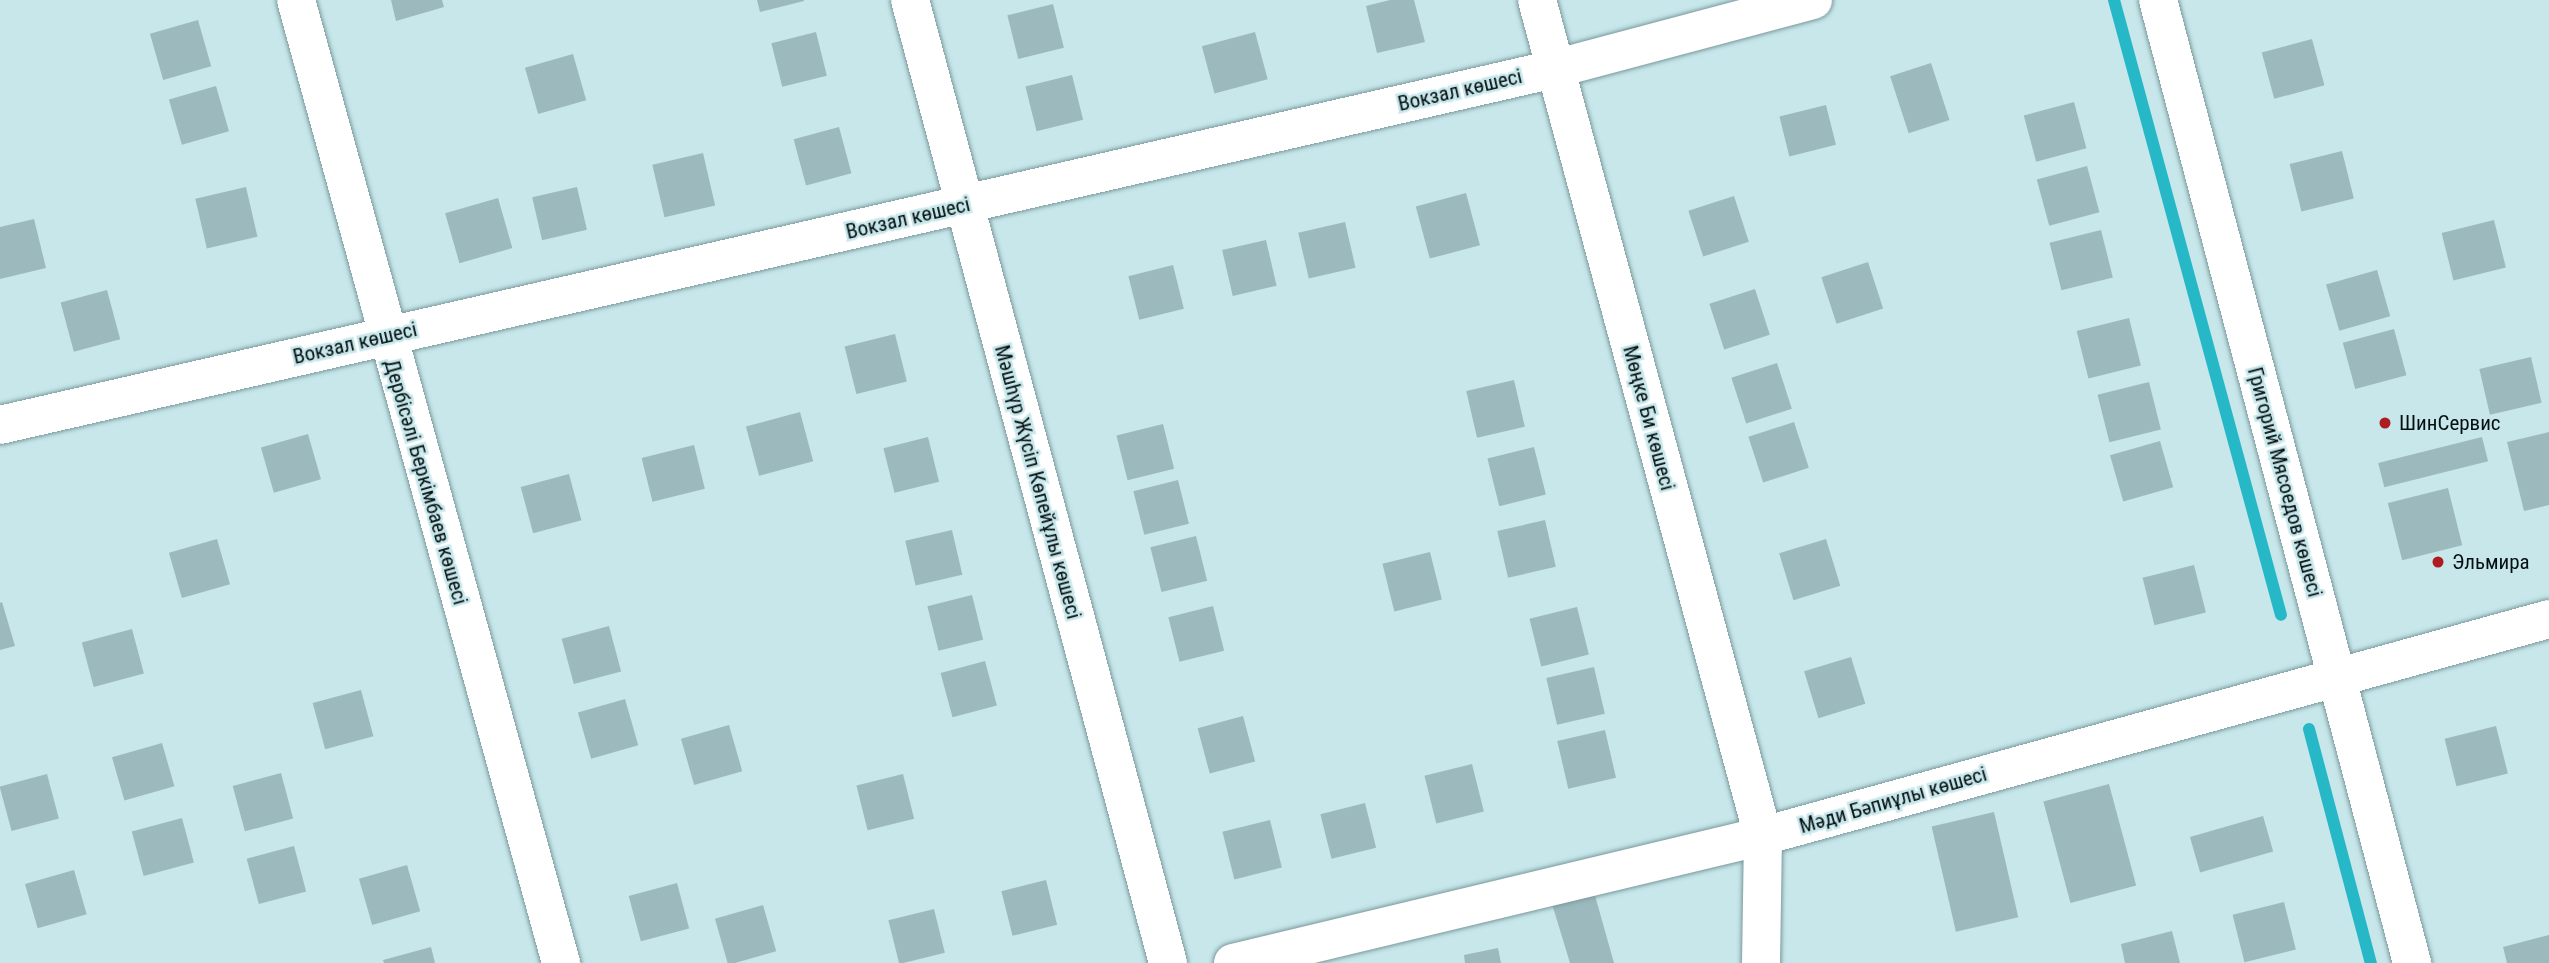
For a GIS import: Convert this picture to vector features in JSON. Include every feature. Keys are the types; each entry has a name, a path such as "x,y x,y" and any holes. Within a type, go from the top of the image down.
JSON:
{"street":[{"name":"Дербісәлі Беркімбаев көшесі","path":"296,0 385,336 561,963"},
{"name":"Мәшһүр Жүсіп Көпейұлы көшесі","path":"910,0 1168,963"},
{"name":"Мөңке Би көшесі","path":"1537,0 1763,836 1761,963"},
{"name":"Вокзал көшесі","path":"0,425 1554,69 1813,0"},
{"name":"Григорий Мясоедов көшесі","path":"2158,0 2412,963"},
{"name":"Мәди Бәпиұлы көшесі","path":"1233,963 1763,836 2549,619"}],"building":[{"path":"391,0 442,0 444,7 396,21"},
{"path":"757,0 804,0 804,1 760,12"},
{"path":"1390,0 1414,0 1425,42 1377,53 1366,6"},
{"path":"1053,4 1064,48 1018,59 1007,15"},
{"path":"198,20 211,66 163,80 150,34"},
{"path":"816,32 827,76 782,87 771,43"},
{"path":"1255,32 1268,79 1215,94 1202,46"},
{"path":"2312,39 2324,85 2274,99 2262,52"},
{"path":"573,54 586,100 538,114 525,68"},
{"path":"1931,63 1950,120 1909,133 1890,76"},
{"path":"1072,75 1083,120 1037,131 1025,87"},
{"path":"216,86 229,131 182,145 169,100"},
{"path":"2074,102 2086,148 2036,162 2024,115"},
{"path":"1826,105 1836,145 1789,156 1779,117"},
{"path":"839,127 851,173 806,186 794,139"},
{"path":"2342,151 2354,199 2301,212 2290,164"},
{"path":"703,153 715,206 664,217 652,165"},
{"path":"2087,166 2099,212 2049,226 2037,179"},
{"path":"246,187 257,237 207,248 195,199"},
{"path":"577,187 587,230 542,240 532,197"},
{"path":"1466,193 1480,245 1430,259 1416,206"},
{"path":"1734,196 1749,242 1703,256 1688,211"},
{"path":"498,198 512,248 459,263 445,213"},
{"path":"34,219 46,268 0,279 0,227"},
{"path":"2494,220 2506,268 2453,281 2442,233"},
{"path":"1345,222 1356,268 1309,279 1298,233"},
{"path":"2101,230 2113,278 2061,290 2050,243"},
{"path":"1266,240 1277,286 1233,296 1222,250"},
{"path":"1868,262 1883,309 1837,324 1821,277"},
{"path":"1173,265 1184,309 1139,320 1128,276"},
{"path":"2377,270 2390,316 2339,331 2326,285"},
{"path":"1755,289 1770,335 1724,349 1709,304"},
{"path":"107,290 120,339 74,352 61,302"},
{"path":"2129,318 2141,366 2088,379 2077,331"},
{"path":"2394,329 2406,375 2355,389 2343,343"},
{"path":"895,334 907,382 856,394 845,347"},
{"path":"2531,357 2542,403 2490,415 2479,369"},
{"path":"1777,363 1792,409 1746,423 1731,378"},
{"path":"1514,380 1525,427 1477,438 1466,391"},
{"path":"2149,382 2161,430 2109,442 2098,395"},
{"path":"800,412 813,461 759,476 746,426"},
{"path":"1794,422 1809,468 1763,482 1748,437"},
{"path":"1163,424 1174,469 1128,480 1116,436"},
{"path":"2549,432 2549,505 2524,511 2507,442"},
{"path":"308,434 321,479 274,493 261,448"},
{"path":"928,437 939,482 894,493 883,448"},
{"path":"2482,437 2488,461 2384,487 2378,463"},
{"path":"2160,441 2173,487 2123,501 2110,455"},
{"path":"694,445 705,489 652,502 642,458"},
{"path":"1534,447 1546,495 1499,506 1487,459"},
{"path":"569,474 581,520 533,533 521,487"},
{"path":"1178,480 1189,524 1144,535 1133,491"},
{"path":"2448,488 2462,545 2402,560 2388,503"},
{"path":"1545,520 1556,567 1508,578 1497,531"},
{"path":"952,530 962,575 916,586 905,541"},
{"path":"1196,536 1207,581 1162,592 1150,547"},
{"path":"217,539 230,584 182,598 169,553"},
{"path":"1826,539 1840,586 1793,600 1779,553"},
{"path":"1430,552 1442,600 1394,611 1382,564"},
{"path":"2194,565 2206,613 2154,625 2143,578"},
{"path":"972,595 983,640 938,651 927,606"},
{"path":"2,602 15,646 0,650 0,603"},
{"path":"1213,606 1224,651 1179,662 1168,617"},
{"path":"1577,607 1589,655 1541,666 1529,619"},
{"path":"609,626 621,671 574,684 562,639"},
{"path":"132,629 144,673 94,687 82,642"},
{"path":"1851,657 1865,704 1818,718 1804,671"},
{"path":"985,661 997,705 952,717 941,673"},
{"path":"1594,667 1605,714 1557,725 1546,678"},
{"path":"361,690 373,736 325,749 313,703"},
{"path":"625,699 638,745 591,759 578,713"},
{"path":"1243,716 1255,761 1210,774 1198,728"},
{"path":"729,725 742,771 694,785 681,739"},
{"path":"2496,726 2508,774 2456,786 2445,739"},
{"path":"1605,730 1616,778 1568,789 1557,741"},
{"path":"162,743 174,786 124,801 112,757"},
{"path":"1472,764 1484,812 1436,823 1424,776"},
{"path":"281,773 293,818 245,831 233,786"},
{"path":"47,774 59,818 12,831 0,787"},
{"path":"903,774 914,819 868,830 856,786"},
{"path":"2109,784 2136,885 2070,903 2043,802"},
{"path":"1365,803 1376,848 1331,859 1320,814"},
{"path":"1994,812 2018,917 1956,932 1932,826"},
{"path":"2263,816 2273,852 2200,873 2190,837"},
{"path":"182,818 194,862 144,876 132,831"},
{"path":"1270,820 1282,868 1234,879 1222,832"},
{"path":"294,846 306,891 259,904 247,859"},
{"path":"407,865 420,911 372,925 359,879"},
{"path":"74,870 87,914 38,928 25,884"},
{"path":"1046,880 1057,925 1012,936 1001,891"},
{"path":"677,883 689,928 641,941 629,896"},
{"path":"1594,892 1614,963 1570,963 1552,904"},
{"path":"2284,902 2296,950 2244,962 2233,915"},
{"path":"763,905 776,951 728,963 715,919"},
{"path":"934,909 945,953 899,963 888,920"},
{"path":"2172,931 2180,963 2125,963 2121,944"},
{"path":"2549,935 2549,963 2507,963 2503,947"},
{"path":"431,947 435,963 384,963 383,960"},
{"path":"1498,948 1501,963 1465,963 1464,955"}],"waterway":[{"path":"2114,0 2281,615"},
{"path":"2309,729 2371,963"}],"place":[{"name":"ШинСервис","path":"2385,423"},
{"name":"Эльмира","path":"2438,562"}]}
